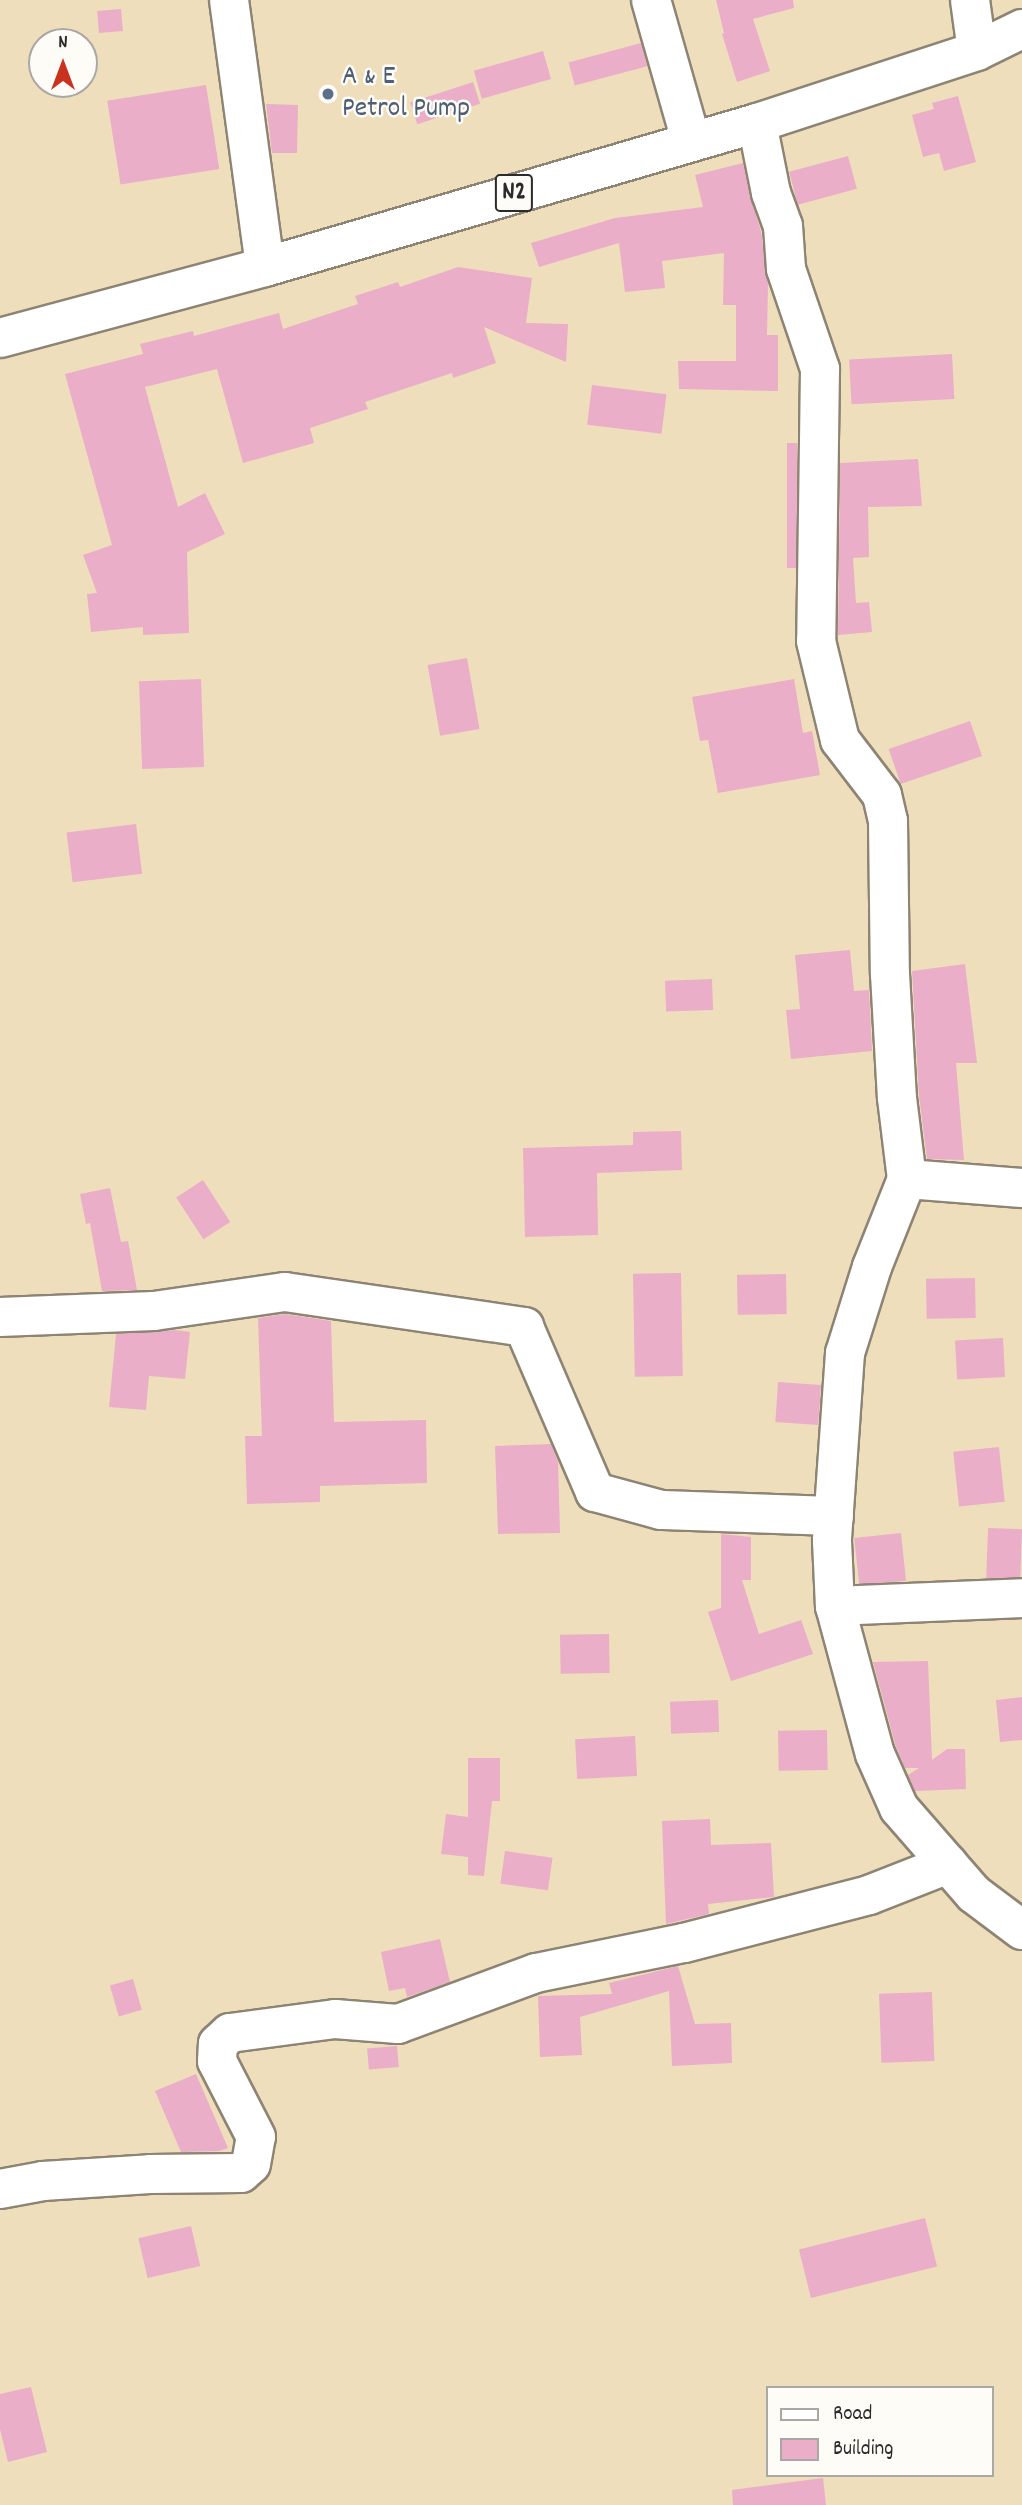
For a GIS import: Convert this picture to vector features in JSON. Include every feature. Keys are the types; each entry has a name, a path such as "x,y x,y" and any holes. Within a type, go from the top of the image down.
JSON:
{"main road":[{"path":"229,0 265,267"},
{"path":"651,0 691,140"},
{"path":"970,0 977,51"},
{"name":"N2","path":"0,338 265,267 691,140 757,123 977,51 1022,29"},
{"path":"757,123 771,192 783,226 786,269 820,369 816,641 840,740 882,794 888,821 891,988 897,1098 907,1179 872,1267 845,1353 834,1516 835,1606 875,1754 899,1808 974,1894 1022,1930"},
{"path":"907,1179 1022,1188"},
{"path":"0,1317 154,1311 285,1292 523,1327 595,1492 661,1510 834,1516"},
{"path":"835,1606 1022,1598"},
{"path":"0,2189 43,2181 137,2175 241,2173 251,2164 256,2137 217,2061 218,2044 230,2033 335,2019 398,2024 536,1972 684,1943 869,1895 948,1864"}],"building":[{"path":"716,0 793,0 794,8 753,19 770,71 737,82 722,34 724,33"},
{"path":"121,9 123,31 99,33 97,11"},
{"path":"641,43 647,66 575,86 569,62"},
{"path":"543,51 551,79 482,99 474,71"},
{"path":"473,82 480,104 417,124 410,102"},
{"path":"206,85 219,169 121,185 107,101"},
{"path":"958,96 976,162 944,171 939,153 923,157 912,115 934,109 932,103"},
{"path":"266,104 298,105 297,153 272,153"},
{"path":"848,156 857,189 798,205 789,172"},
{"path":"743,163 761,231 768,284 767,335 778,335 778,391 679,389 678,361 736,361 736,305 723,305 724,253 662,261 665,288 625,292 619,243 539,267 531,243 615,218 703,207 695,175"},
{"path":"458,267 532,278 526,323 568,324 566,362 484,327 496,363 453,378 452,373 365,402 368,409 310,428 314,443 243,463 217,369 145,387 178,507 205,493 225,534 187,552 189,633 143,635 143,627 91,632 87,594 97,593 83,555 112,545 65,374 143,354 140,344 193,331 194,336 279,313 283,329 358,304 355,296 398,282 400,287"},
{"path":"952,354 954,399 851,404 849,359"},
{"path":"592,385 666,394 662,434 587,425"},
{"path":"787,443 797,443 797,568 787,568"},
{"path":"918,459 922,506 868,507 869,557 853,558 856,603 869,602 872,632 838,635 840,463"},
{"path":"467,658 480,729 440,736 428,665"},
{"path":"201,679 204,767 142,769 139,681"},
{"path":"794,679 803,733 812,731 820,775 718,793 708,740 700,741 692,697"},
{"path":"970,721 982,756 901,784 889,749"},
{"path":"136,824 142,874 73,882 67,833"},
{"path":"850,950 854,991 869,990 872,1051 791,1059 786,1010 800,1009 795,955"},
{"path":"965,964 977,1063 956,1063 964,1160 927,1159 919,1096 912,971"},
{"path":"712,979 713,1010 666,1012 665,981"},
{"path":"681,1131 682,1170 597,1173 598,1235 525,1237 523,1148 633,1145 633,1132"},
{"path":"203,1180 230,1222 203,1239 176,1197"},
{"path":"110,1188 121,1242 128,1241 137,1290 102,1291 90,1223 86,1224 80,1194"},
{"path":"681,1273 683,1376 635,1377 633,1274"},
{"path":"786,1274 787,1314 738,1315 737,1275"},
{"path":"975,1278 976,1318 927,1319 926,1279"},
{"path":"285,1314 331,1321 334,1422 426,1420 427,1483 320,1486 320,1502 247,1504 245,1436 262,1436 258,1318"},
{"path":"175,1330 190,1332 185,1379 149,1376 146,1410 109,1407 116,1334"},
{"path":"1003,1338 1005,1377 957,1379 955,1341"},
{"path":"778,1382 821,1385 818,1425 775,1422"},
{"path":"551,1444 558,1462 560,1533 498,1534 495,1446"},
{"path":"999,1447 1005,1502 959,1507 953,1452"},
{"path":"988,1528 1022,1529 1020,1579 986,1578"},
{"path":"901,1533 906,1581 859,1586 854,1538"},
{"path":"721,1534 751,1537 751,1580 742,1580 759,1634 801,1620 813,1654 731,1681 708,1612 721,1608"},
{"path":"609,1634 610,1673 561,1674 560,1635"},
{"path":"928,1661 932,1760 947,1749 965,1749 966,1789 915,1791 908,1775 919,1768 905,1768 896,1747 873,1662"},
{"path":"1022,1697 1022,1740 1000,1742 996,1700"},
{"path":"718,1700 719,1732 671,1734 670,1702"},
{"path":"827,1730 828,1770 779,1771 778,1731"},
{"path":"635,1736 637,1776 577,1779 575,1739"},
{"path":"468,1758 500,1758 500,1801 492,1801 484,1876 468,1875 468,1857 441,1854 446,1814 468,1817"},
{"path":"710,1819 711,1845 771,1843 774,1897 708,1904 709,1914 666,1924 662,1821"},
{"path":"505,1851 553,1858 548,1890 500,1884"},
{"path":"440,1939 450,1982 407,1997 405,1988 389,1991 381,1952"},
{"path":"678,1966 695,2024 731,2023 732,2063 672,2066 669,1991 580,2017 582,2055 540,2057 538,1996 612,1994 609,1983"},
{"path":"133,1979 142,2010 119,2016 110,1986"},
{"path":"932,1992 934,2061 881,2063 879,1994"},
{"path":"397,2046 399,2067 369,2070 367,2049"},
{"path":"196,2074 228,2148 219,2151 181,2152 155,2091"},
{"path":"925,2218 937,2267 811,2298 799,2249"},
{"path":"191,2226 200,2266 148,2278 138,2238"},
{"path":"31,2387 47,2452 8,2462 0,2429 0,2394"},
{"path":"823,2478 826,2505 733,2505 732,2490"}],"place":[{"name":"A & E Petrol Pump","path":"328,94"}]}
